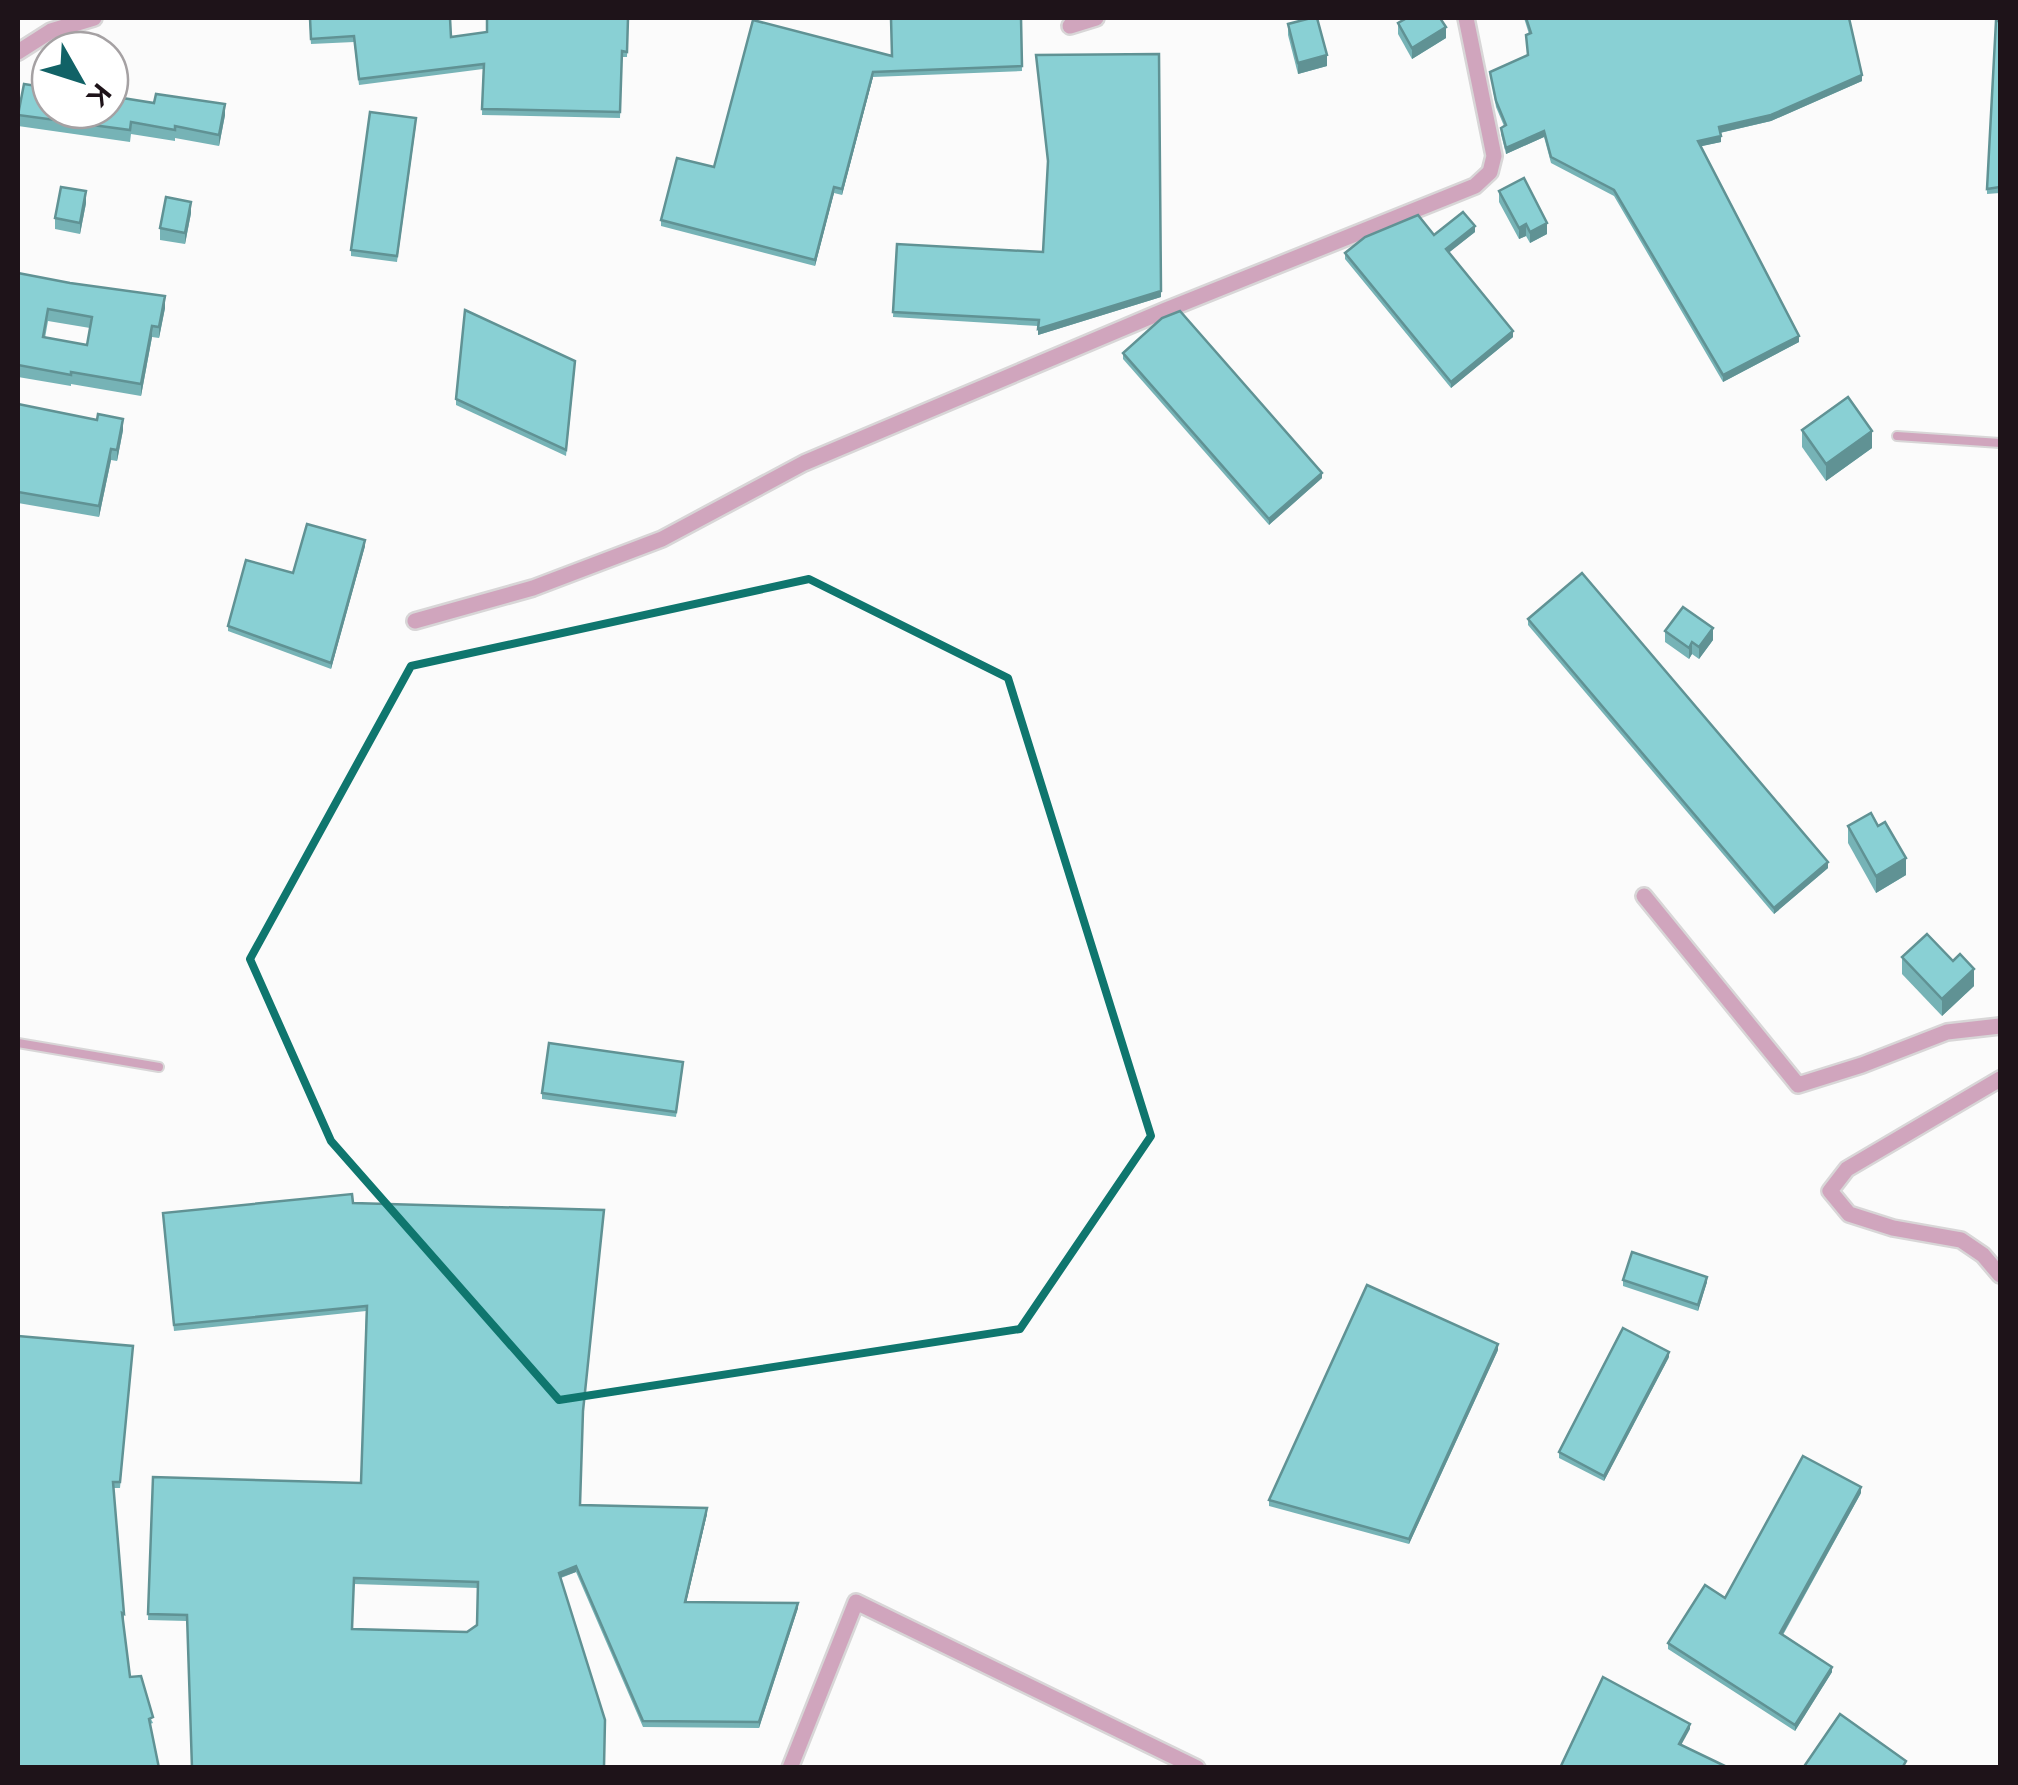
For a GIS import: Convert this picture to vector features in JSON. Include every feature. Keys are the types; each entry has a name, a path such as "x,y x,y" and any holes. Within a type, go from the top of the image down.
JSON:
{"street":[{"path":"18,52 51,32 94,18"},
{"path":"1070,26 1096,18"},
{"path":"415,622 533,588 662,540 804,463 1184,303 1476,186 1490,172 1494,156 1466,18"},
{"path":"1644,896 1798,1085 1947,1032 2000,1026"},
{"path":"2000,1080 1847,1169 1830,1190 1849,1214 1893,1228 1962,1240 1983,1254 2000,1275"},
{"path":"790,1768 856,1602 1198,1768"}],"lane":[{"path":"1897,436 2000,443"},
{"path":"18,1043 159,1068"}],"highlighted area":[{"path":"809,579 1008,678 1151,1136 1020,1329 559,1400 331,1141 250,959 411,666"}],"building":[{"path":"310,18 450,18 451,37 487,32 487,18 628,18 627,52 622,51 620,112 482,109 484,64 359,79 354,36 311,39"},
{"path":"891,18 1021,18 1022,66 873,72 842,189 834,187 815,260 661,220 677,158 714,167 753,20 892,56"},
{"path":"1317,18 1327,55 1298,63 1288,24"},
{"path":"1407,18 1440,18 1446,27 1412,48 1398,23"},
{"path":"1526,18 1849,18 1862,75 1771,115 1719,127 1721,136 1698,141 1799,336 1723,375 1614,190 1551,157 1544,131 1506,148 1501,128 1506,125 1490,72 1528,55 1526,35 1531,33"},
{"path":"1996,21 2000,21 2000,187 1987,189"},
{"path":"1159,54 1161,291 1038,329 1039,320 893,312 897,244 1043,252 1048,161 1036,55"},
{"path":"24,84 30,85 30,117 18,115"},
{"path":"156,94 225,104 219,135 131,122 130,130 130,99 154,103"},
{"path":"370,112 416,118 397,256 351,250"},
{"path":"1524,178 1547,223 1530,232 1526,224 1519,228 1499,191"},
{"path":"61,187 86,191 80,223 55,218"},
{"path":"166,197 191,202 185,233 160,228"},
{"path":"1463,212 1475,226 1446,249 1513,331 1451,382 1345,253 1365,237 1418,215 1434,235"},
{"path":"18,273 165,296 159,327 152,326 141,384 18,365","holes":["48,309 92,317 87,345 43,337"]},
{"path":"465,310 575,361 566,450 456,399"},
{"path":"1180,311 1322,473 1269,519 1123,353 1162,318"},
{"path":"1848,397 1872,431 1826,464 1802,430"},
{"path":"18,404 97,420 98,414 123,419 117,450 111,449 99,506 18,492"},
{"path":"307,524 365,540 331,663 228,626 246,560 293,573"},
{"path":"1582,573 1828,862 1774,908 1528,619"},
{"path":"1683,607 1713,628 1699,647 1692,642 1689,648 1665,631"},
{"path":"1871,813 1878,826 1885,822 1906,858 1876,876 1848,826"},
{"path":"1927,934 1953,961 1960,954 1974,969 1942,999 1902,957"},
{"path":"549,1043 683,1062 676,1112 542,1093"},
{"path":"352,1194 353,1203 604,1210 583,1411 580,1505 707,1508 685,1602 798,1603 759,1722 643,1721 576,1566 559,1573 605,1720 604,1767 610,1768 192,1768 187,1615 148,1614 153,1477 361,1483 367,1306 174,1325 163,1213","holes":["354,1578 478,1582 477,1625 467,1632 352,1629"]},
{"path":"1632,1252 1707,1277 1698,1305 1623,1280"},
{"path":"1367,1285 1498,1344 1409,1539 1269,1500"},
{"path":"1623,1328 1669,1352 1604,1476 1559,1452"},
{"path":"18,1336 133,1346 120,1482 113,1482 130,1677 141,1676 153,1717 149,1719 159,1768 18,1768"},
{"path":"1803,1456 1861,1487 1780,1633 1832,1667 1795,1725 1668,1643 1705,1585 1725,1598"},
{"path":"1603,1677 1690,1724 1679,1744 1729,1768 1560,1768"},
{"path":"1840,1714 1906,1761 1902,1768 1803,1768"}]}
